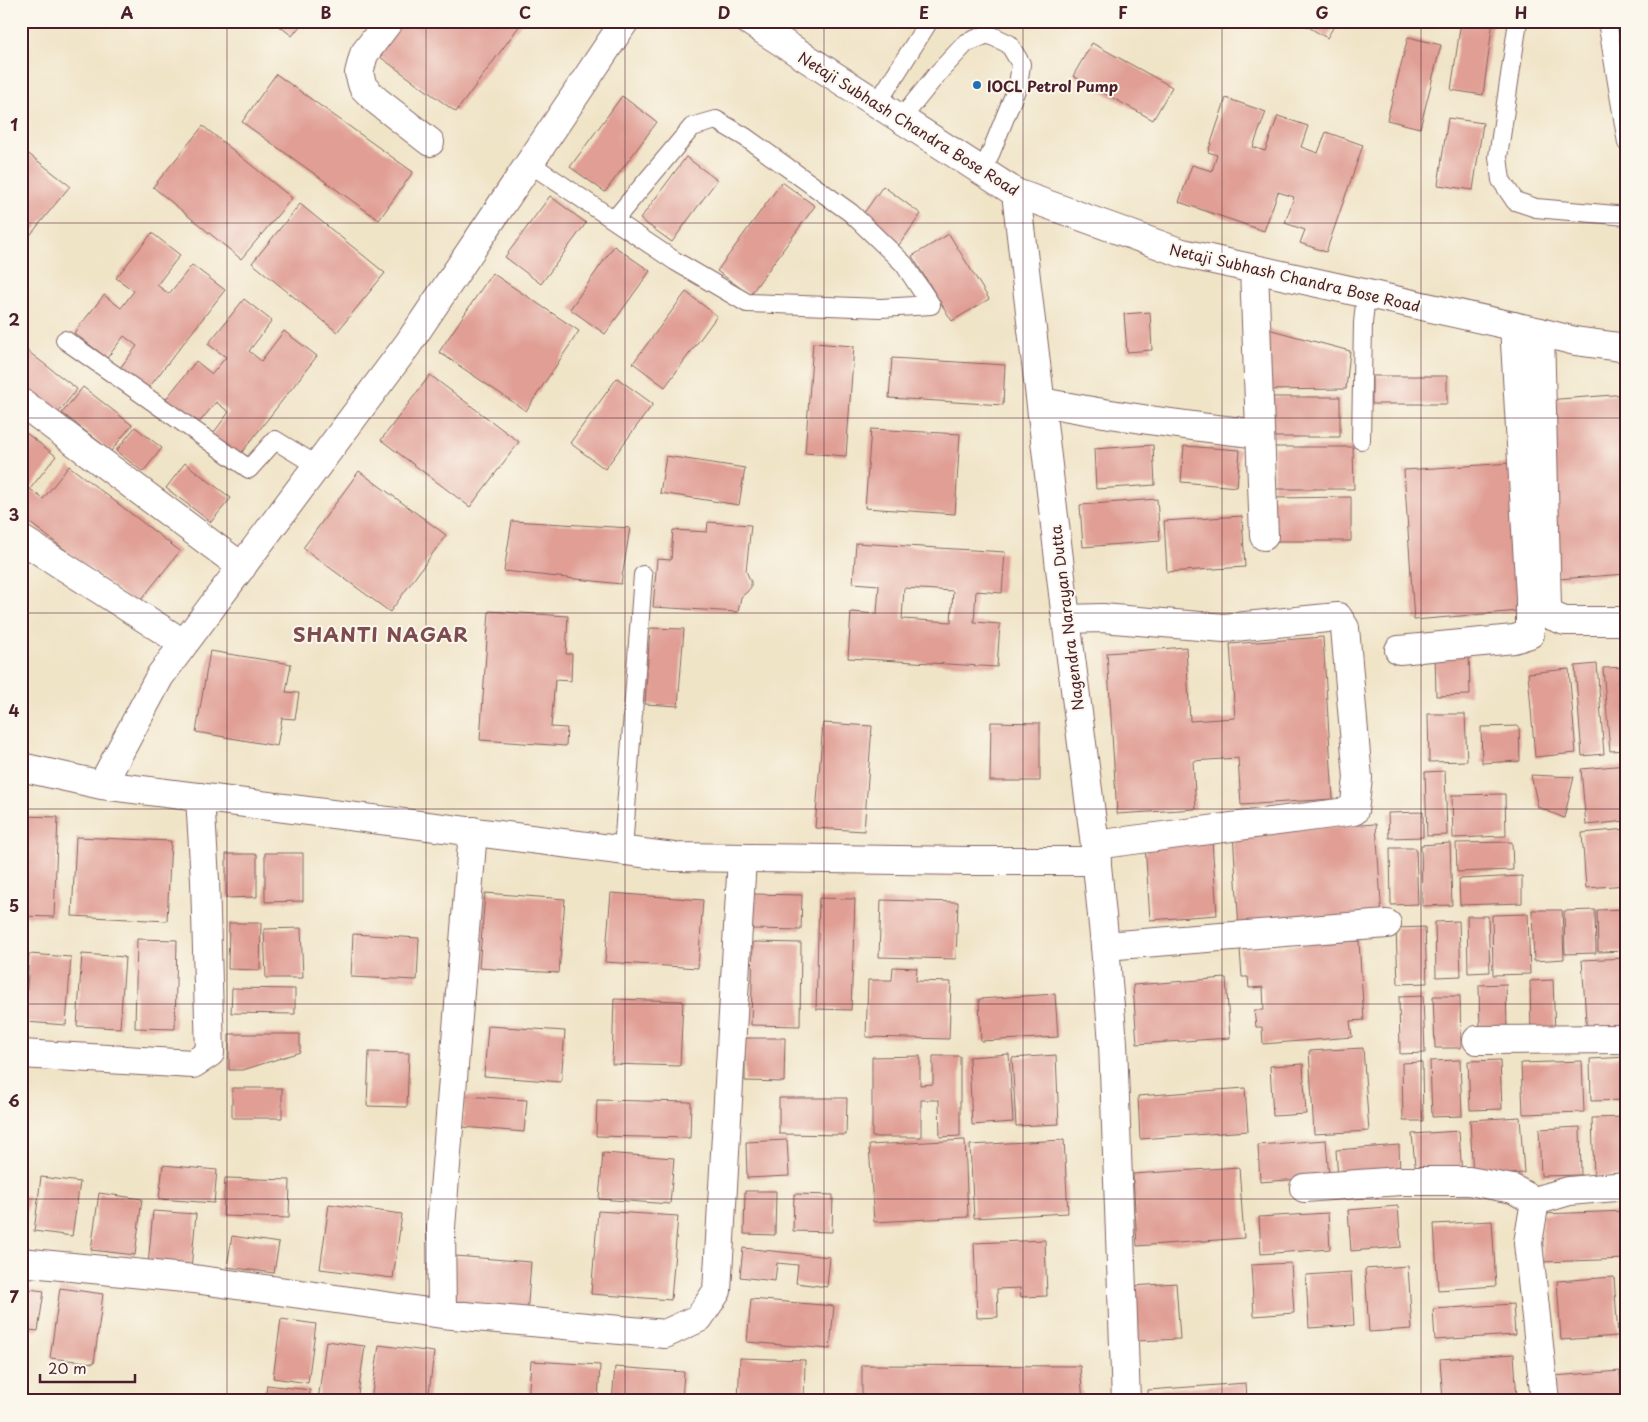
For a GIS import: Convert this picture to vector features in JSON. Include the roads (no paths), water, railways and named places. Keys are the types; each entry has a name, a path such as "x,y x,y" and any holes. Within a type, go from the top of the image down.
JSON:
{"street":[{"path":"389,21 364,54 359,73 364,87 376,100 430,142"},
{"path":"102,785 160,676 408,344 625,21"},
{"name":"Netaji Subhash Chandra Bose Road","path":"749,21 1016,193 1182,253 1575,341 1627,348"},
{"name":"Nagendra Narayan Dutta","path":"1016,193 1066,620 1096,853 1105,946 1113,1043 1126,1401"},
{"path":"1254,269 1264,536"},
{"path":"1527,329 1546,607 1552,616 1565,621 1627,621"},
{"path":"1399,650 1514,639 1530,634 1527,329"},
{"path":"21,402 242,567"},
{"path":"1041,402 1116,417 1260,434"},
{"path":"21,540 184,643"},
{"path":"21,767 102,785 674,857 970,861 1096,853 1354,811 1358,778 1345,628 1338,618 1224,628 1102,618 1066,620"},
{"path":"21,1054 194,1064 210,1053 205,880 200,798"},
{"path":"442,1314 441,1226 473,831"},
{"path":"21,1262 194,1279 442,1314 665,1334 699,1318 718,1291 742,858"},
{"path":"1105,946 1387,924"},
{"path":"1476,1040 1627,1039"},
{"path":"1304,1188 1400,1181 1469,1182 1513,1189 1535,1200 1569,1191 1627,1186"},
{"path":"1535,1200 1528,1243 1545,1401"}],"lane":[{"path":"877,104 928,21"},
{"path":"1518,21 1498,157 1501,180 1515,201 1536,208 1627,216"},
{"path":"1606,21 1627,143"},
{"path":"901,119 938,73 966,43 988,34 1009,44 1021,64 1018,85 983,172"},
{"path":"529,163 675,261 748,303 882,308 931,305 904,264 851,213 745,137 716,120 692,127 614,220"},
{"path":"1361,440 1363,323 1366,294"},
{"path":"65,340 249,469 275,440 316,465"},
{"path":"623,850 643,575"}],"place":[{"name":"IOCL Petrol Pump","path":"977,85"}],"district":[{"name":"SHANTI NAGAR","path":"381,634"}]}
